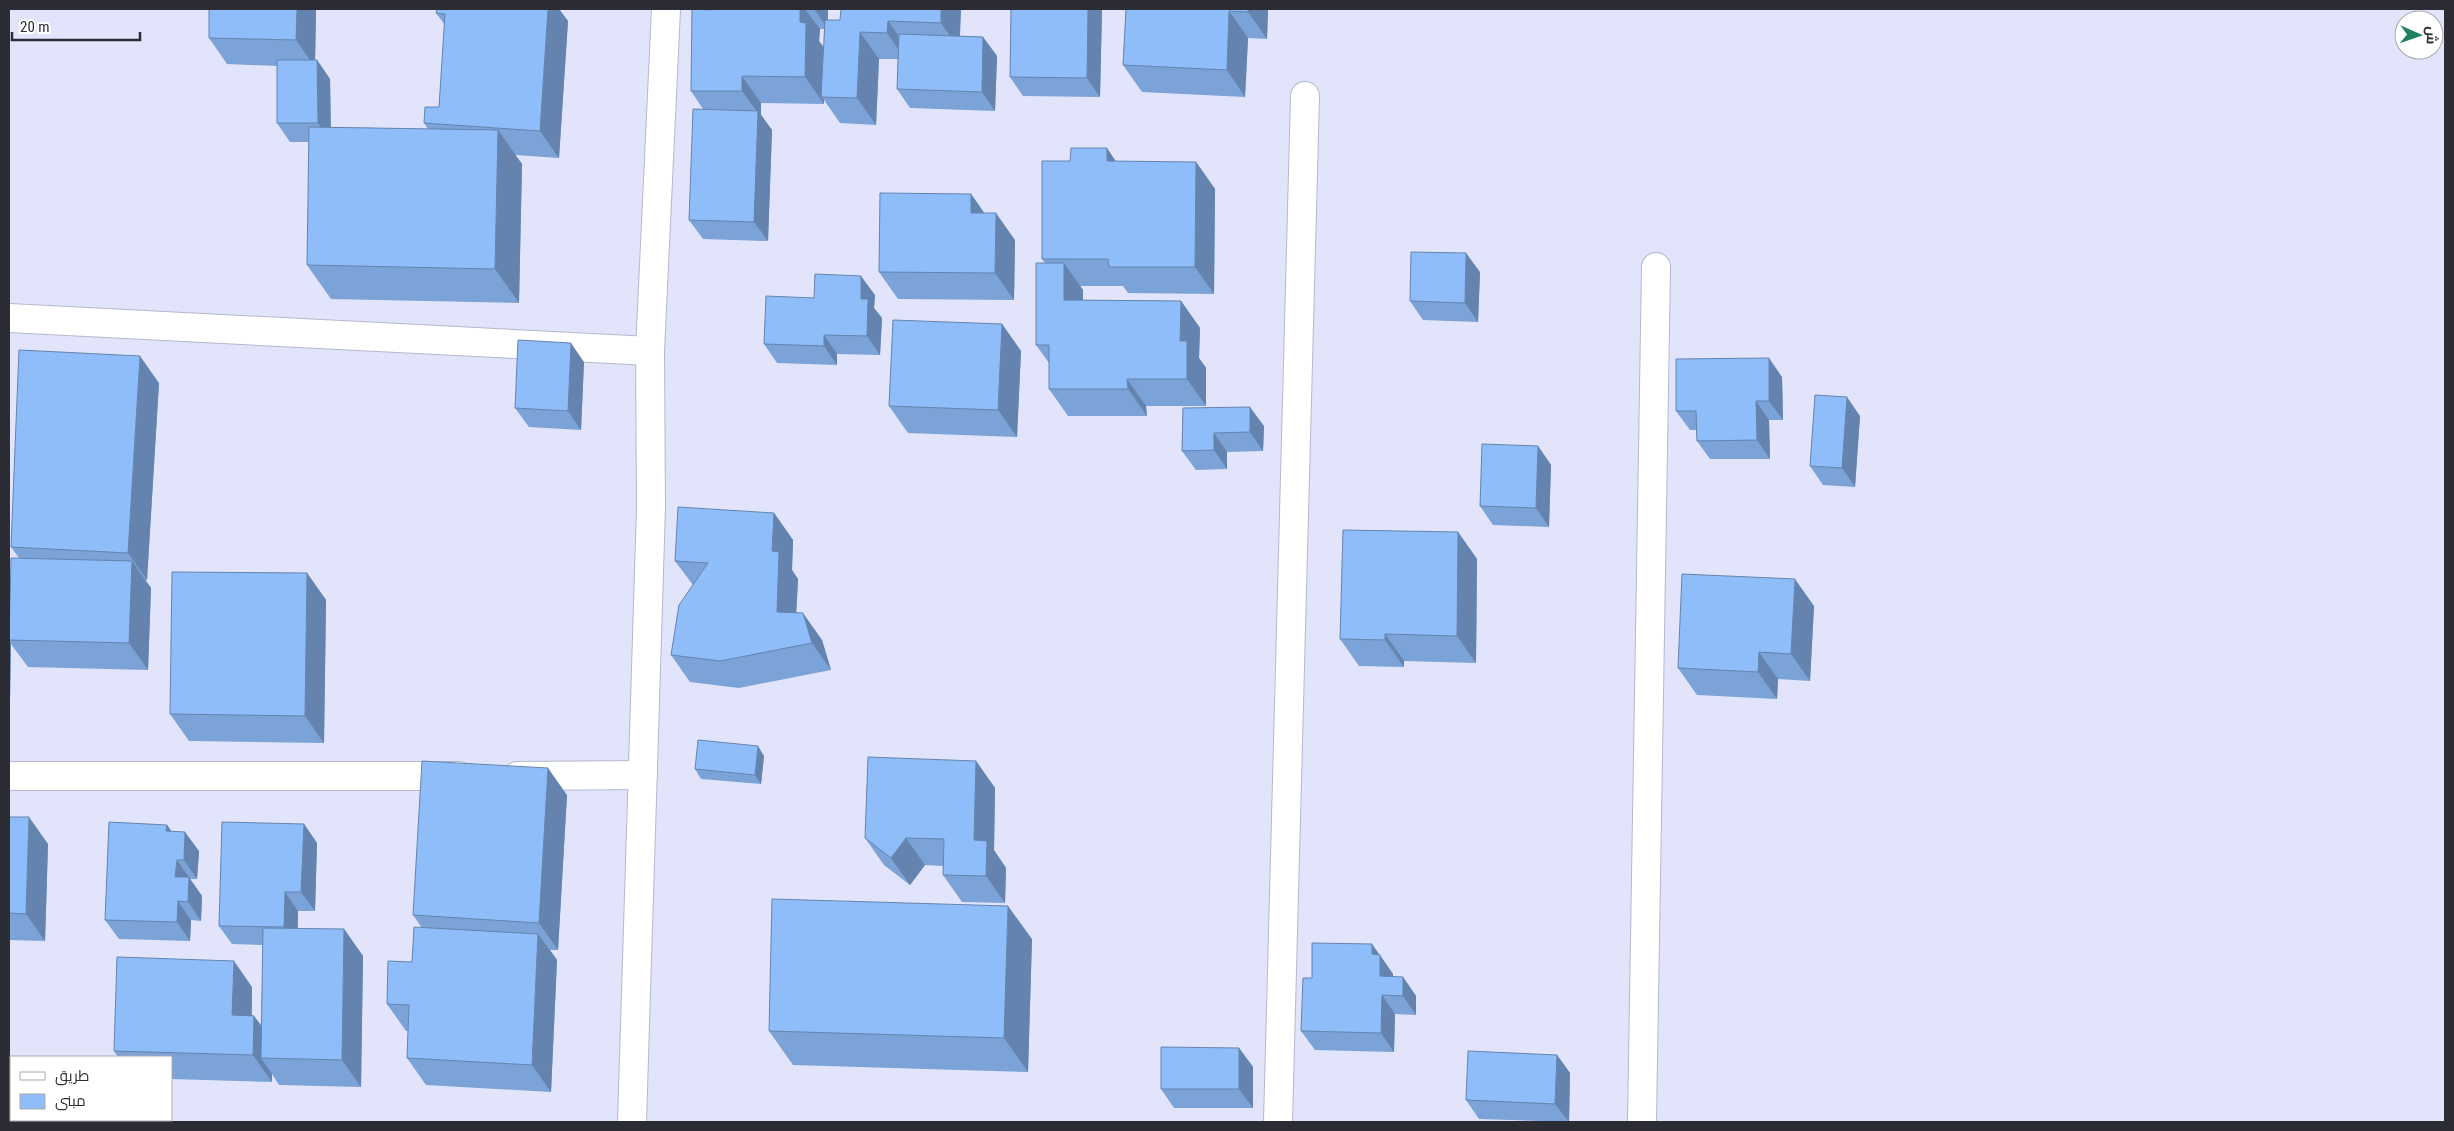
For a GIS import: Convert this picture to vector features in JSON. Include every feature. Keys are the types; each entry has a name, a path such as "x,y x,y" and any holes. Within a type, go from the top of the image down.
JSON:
{"street":[{"path":"632,1122 651,507 650,351 666,9"},
{"path":"1278,1122 1305,96"},
{"path":"1642,1122 1656,267"},
{"path":"9,318 650,351"},
{"path":"9,776 643,776"}],"building":[{"path":"209,9 297,9 296,40 209,38"},
{"path":"437,9 548,9 540,131 424,123 425,107 439,107 445,14 436,13"},
{"path":"692,9 800,9 800,22 806,23 805,77 742,76 742,91 691,91"},
{"path":"841,9 941,9 941,23 888,21 887,33 860,32 857,98 821,97 825,20 840,20"},
{"path":"1011,9 1088,9 1087,78 1010,77"},
{"path":"1126,9 1248,9 1248,12 1229,11 1227,70 1123,65"},
{"path":"899,34 983,37 982,92 897,89"},
{"path":"277,60 317,60 318,123 277,123"},
{"path":"693,109 758,111 754,222 689,220"},
{"path":"309,127 498,130 495,269 307,265"},
{"path":"1071,148 1107,148 1107,161 1196,162 1195,267 1109,267 1108,259 1042,259 1042,161 1070,161"},
{"path":"880,193 971,194 971,213 996,213 995,273 879,272"},
{"path":"1411,252 1466,253 1465,303 1410,301"},
{"path":"1036,263 1064,263 1064,300 1181,301 1180,341 1187,341 1187,379 1127,379 1128,389 1049,389 1049,345 1036,345"},
{"path":"815,274 861,276 861,299 868,299 867,336 824,335 824,346 764,344 766,296 814,298"},
{"path":"893,320 1002,324 998,410 889,406"},
{"path":"518,340 571,343 568,411 515,408"},
{"path":"19,350 140,356 128,553 11,547"},
{"path":"1769,358 1769,401 1756,401 1757,440 1697,441 1696,411 1676,411 1676,359"},
{"path":"1815,395 1847,397 1842,468 1810,466"},
{"path":"1250,407 1250,432 1214,433 1214,450 1182,451 1183,408"},
{"path":"1482,444 1538,446 1536,508 1480,506"},
{"path":"678,507 774,513 772,551 779,552 777,612 803,613 812,643 720,661 671,655 679,605 708,563 675,561"},
{"path":"1343,530 1458,532 1457,636 1385,634 1385,640 1340,639"},
{"path":"11,558 132,561 129,643 9,640"},
{"path":"172,572 307,573 305,716 170,714"},
{"path":"1682,574 1795,579 1791,654 1759,652 1758,672 1678,668"},
{"path":"698,740 758,746 755,775 695,769"},
{"path":"868,757 976,761 974,840 987,841 986,876 943,875 944,839 906,838 891,858 865,838"},
{"path":"422,761 548,768 539,923 413,915"},
{"path":"9,817 29,817 26,914 9,913"},
{"path":"109,822 167,825 166,831 185,832 184,860 177,860 175,877 189,877 188,902 178,901 177,922 105,920"},
{"path":"222,822 304,824 301,892 285,892 284,927 219,926"},
{"path":"772,899 1008,906 1004,1038 769,1031"},
{"path":"414,927 538,934 532,1065 407,1058 409,1005 387,1004 388,961 412,962"},
{"path":"263,928 344,929 342,1060 261,1058"},
{"path":"1312,943 1372,944 1372,954 1380,955 1380,976 1403,977 1403,996 1382,995 1381,1033 1301,1031 1303,978 1312,978"},
{"path":"117,957 234,961 232,1015 254,1016 253,1055 114,1051"},
{"path":"1161,1047 1239,1048 1239,1089 1161,1089"},
{"path":"1468,1051 1557,1055 1555,1104 1466,1100"}]}
